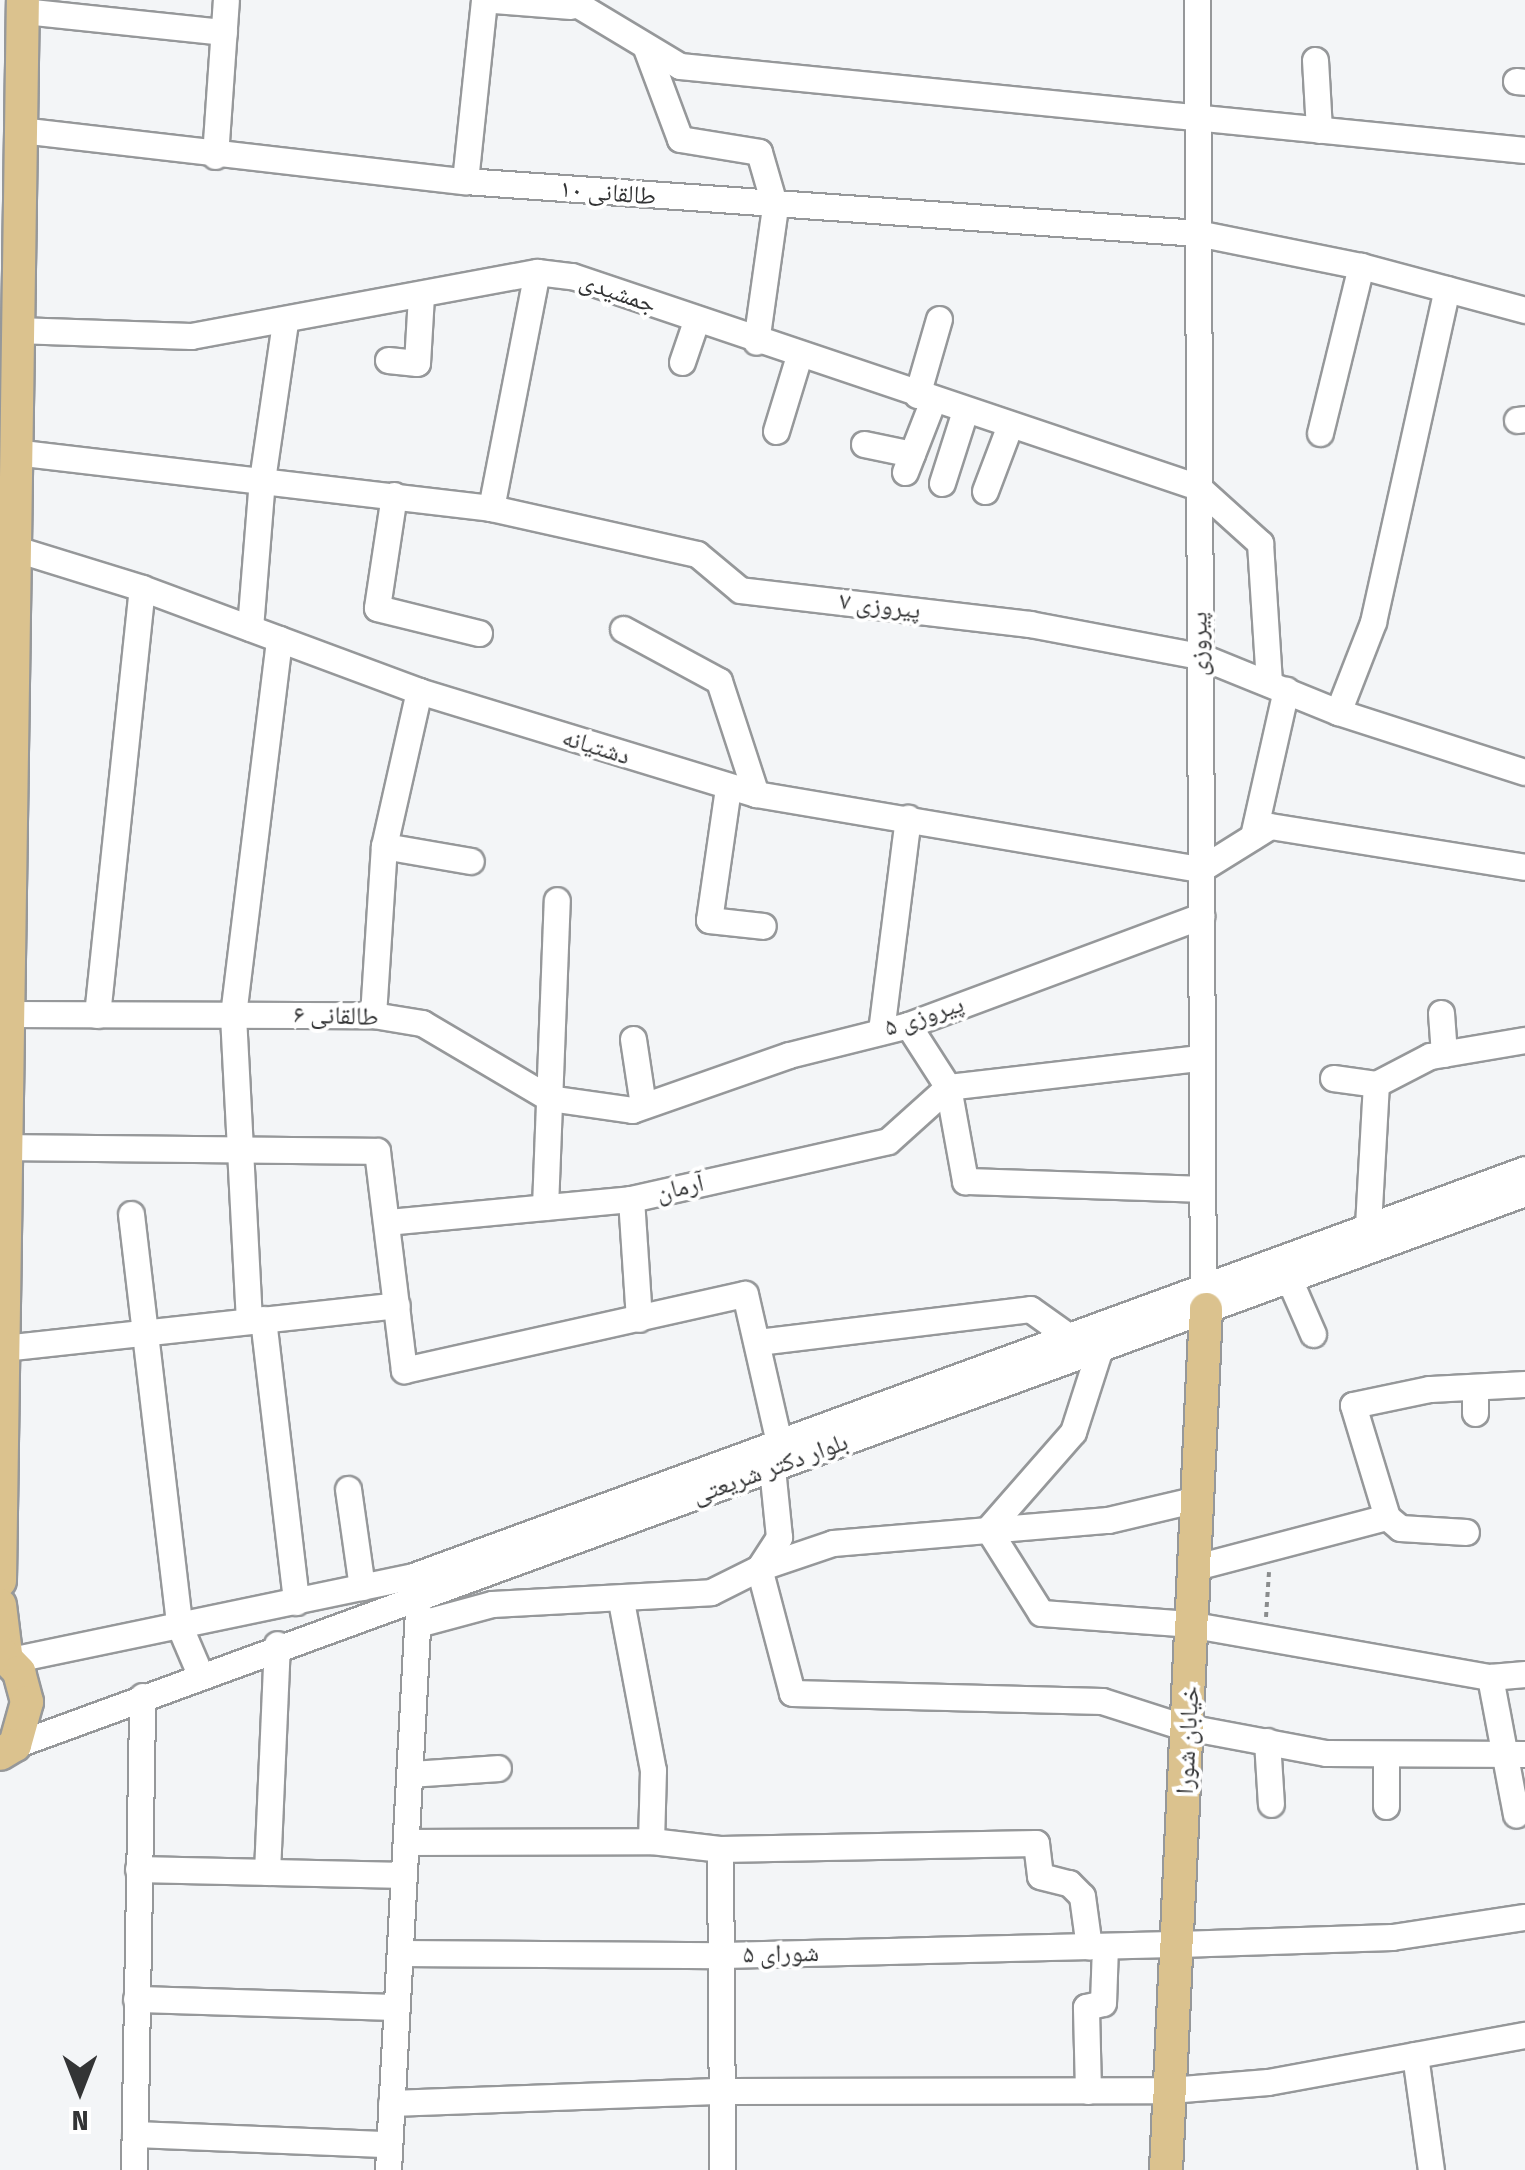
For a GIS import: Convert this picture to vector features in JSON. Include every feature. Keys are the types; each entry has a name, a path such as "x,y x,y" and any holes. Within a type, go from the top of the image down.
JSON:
{"main road":[{"path":"0,1581 7,1014 4,506 16,330 23,6"},
{"name":"خیابان شورا","path":"1166,2170 1162,2090 1186,1624 1184,1502 1198,1304"},
{"name":"خیابان شورا","path":"1186,1624 1196,1568 1198,1304"},
{"path":"0,1605 5,1655 26,1702 5,1758"},
{"name":"خیابان شورا","path":"1149,2170 1162,2090"}],"street":[{"path":"215,156 226,0"},
{"path":"466,181 484,0"},
{"path":"494,0 570,3 680,66 1525,150"},
{"name":"پیروزی","path":"1197,0 1201,869 1198,1304"},
{"path":"23,6 224,32"},
{"path":"646,48 680,139 758,152 772,199 756,342"},
{"path":"1314,60 1319,130"},
{"name":"طالقانی ۱۰","path":"20,130 215,156 466,181 1197,225 1525,310"},
{"path":"1320,433 1360,266"},
{"path":"491,508 537,272"},
{"name":"جمشیدی","path":"16,330 191,336 286,323 537,272 572,276 756,342 1198,487"},
{"path":"1338,712 1373,622 1446,290"},
{"path":"388,360 417,363 421,295"},
{"path":"864,444 909,463 939,319"},
{"path":"682,362 696,321"},
{"path":"250,628 262,480 286,323"},
{"path":"776,431 798,356"},
{"path":"942,482 965,411"},
{"path":"985,491 1010,426"},
{"name":"پیروزی ۷","path":"11,433 262,480 491,508 697,554 740,590 1030,624 1200,656 1338,712 1525,772"},
{"path":"1198,487 1260,542 1277,686 1253,836"},
{"path":"394,495 377,608 480,633"},
{"name":"دشتیانه","path":"6,545 142,588 419,691 728,788 1201,869"},
{"path":"97,1014 142,588"},
{"path":"623,629 719,681 756,794"},
{"path":"279,639 234,1015 237,1152 256,1320 296,1602"},
{"path":"372,1014 384,846 419,691"},
{"path":"728,788 709,920 763,926"},
{"path":"881,1032 908,818"},
{"path":"1201,869 1270,826 1525,867"},
{"path":"384,846 471,860"},
{"path":"545,1207 558,900"},
{"name":"پیروزی ۵","path":"644,1106 789,1054 908,1024 1201,916"},
{"path":"1441,1013 1444,1054"},
{"name":"طالقانی ۶","path":"7,1014 372,1014 422,1023 549,1098 644,1106"},
{"path":"908,1024 948,1087 965,1181 1200,1190"},
{"path":"633,1039 644,1106"},
{"path":"1333,1078 1376,1084 1444,1054 1525,1040"},
{"path":"948,1087 1200,1058"},
{"path":"1368,1226 1376,1084"},
{"name":"آرمان","path":"388,1222 630,1199 888,1141 948,1087"},
{"path":"5,1147 381,1154 404,1370 745,1294 778,1442"},
{"name":"بلوار دکتر شریعتی","path":"5,1655 179,1625 413,1576 778,1442 1004,1372 1100,1348 1368,1226 1525,1169"},
{"name":"بلوار دکتر شریعتی","path":"5,1758 142,1696 278,1644 418,1611 484,1575 772,1468 1004,1372 1068,1336 1290,1279 1525,1192"},
{"path":"630,1199 639,1319"},
{"path":"131,1214 179,1625 200,1674"},
{"path":"1290,1279 1313,1334"},
{"path":"3,1348 397,1305"},
{"path":"758,1342 1030,1310 1068,1336"},
{"path":"988,1529 1073,1432 1100,1348"},
{"path":"1466,1532 1400,1528 1386,1516 1353,1405 1475,1386 1525,1384"},
{"path":"1475,1386 1475,1414"},
{"path":"772,1468 778,1536 759,1568 792,1693 1102,1700 1181,1725 1326,1753 1514,1755"},
{"path":"348,1490 362,1587"},
{"path":"134,2134 388,2157 418,1611 492,1604 621,1601 711,1592 759,1568 833,1544 1108,1520 1184,1502"},
{"path":"1196,1568 1386,1516"},
{"path":"988,1529 1042,1613 1186,1624 1490,1677 1525,1674"},
{"path":"484,1575 492,1604"},
{"path":"621,1601 652,1770 651,1841"},
{"path":"267,1872 278,1644"},
{"path":"1490,1677 1514,1755 1516,1815"},
{"path":"134,2170 142,1696"},
{"path":"1267,1742 1271,1804"},
{"path":"1386,1754 1386,1806"},
{"path":"410,1774 498,1768"},
{"path":"406,1842 651,1841 720,1849 1036,1843 1040,1876 1070,1883 1082,1896 1097,1947 1103,2003 1086,2007 1088,2091"},
{"path":"720,1849 722,1956 712,2092 722,2170"},
{"path":"138,1869 404,1875"},
{"name":"شورای ۵","path":"400,1953 722,1956 1097,1947 1392,1937 1525,1917"},
{"path":"136,1998 397,2007"},
{"path":"392,2102 712,2092 1162,2090 1268,2082 1525,2035"},
{"path":"1415,2055 1431,2170"}],"path":[{"path":"1265,1637 1270,1548"}]}
